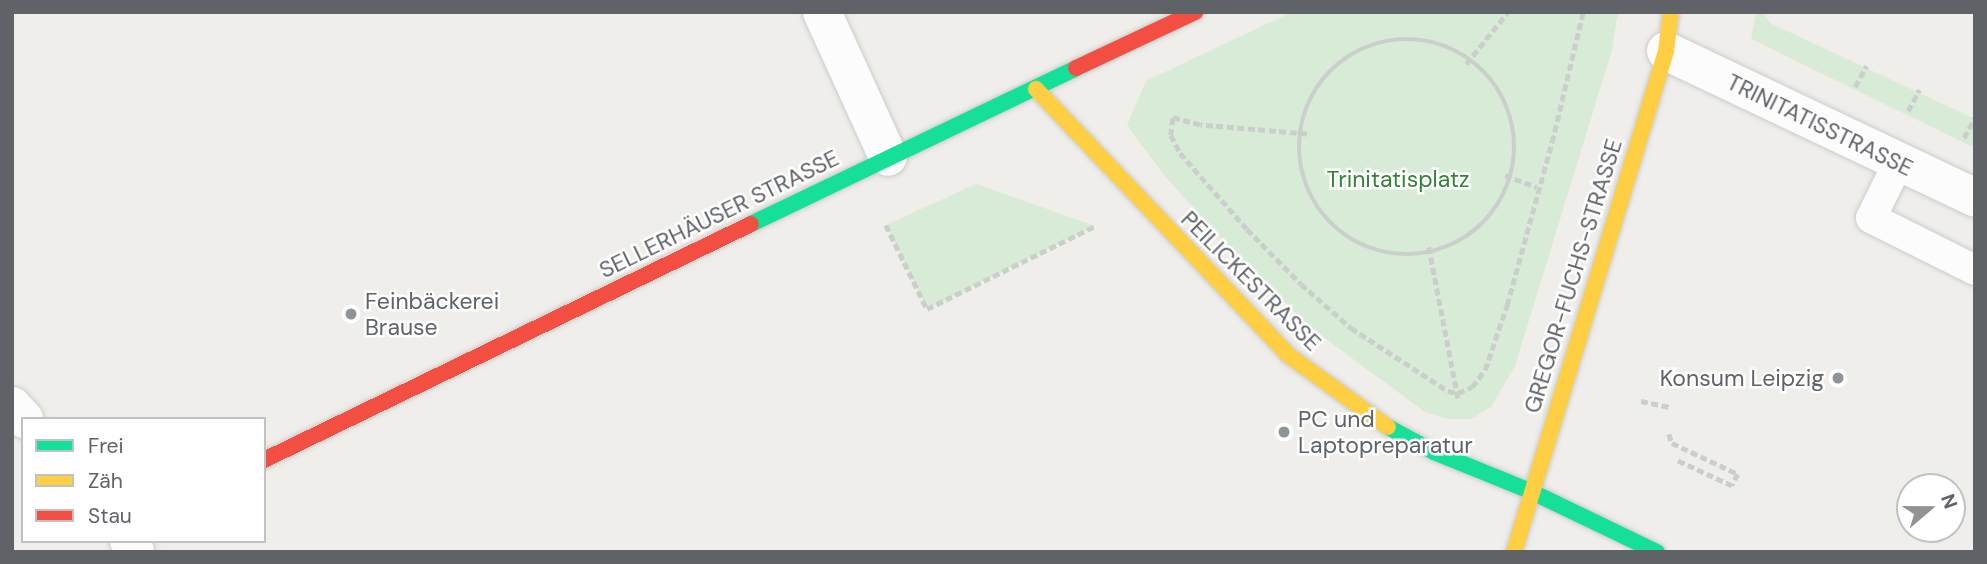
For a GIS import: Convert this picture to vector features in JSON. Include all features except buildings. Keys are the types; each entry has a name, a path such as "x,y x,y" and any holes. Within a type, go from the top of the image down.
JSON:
{"street":[{"path":"822,12 888,157"},
{"name":"SELLERHÄUSER STRASSE","path":"266,459 888,157 1195,12"},
{"name":"GREGOR-FUCHS-STRASSE","path":"1514,552 1530,491 1666,51 1671,12"},
{"name":"TRINITATISSTRASSE","path":"1666,51 1975,198"},
{"name":"PEILICKESTRASSE","path":"1036,89 1250,318 1288,355 1389,428 1434,452 1530,491 1657,552"}],"lane":[{"path":"1898,163 1871,218 1975,270"}],"path":[{"path":"1466,64 1508,12"},
{"path":"1458,396 1472,387 1485,370 1507,305 1537,187 1552,142 1583,12"},
{"path":"1408,38 1428,41 1472,57 1491,77 1507,104 1515,135 1514,166 1507,176 1503,198 1483,225 1456,244 1430,253 1391,254 1359,244 1331,225 1311,198 1301,166 1300,132 1308,103 1325,76 1349,55 1377,42 1408,38"},
{"path":"1853,89 1866,66"},
{"path":"1906,115 1919,90"},
{"path":"1961,142 1975,117"},
{"path":"1307,134 1200,125 1173,118 1171,135 1187,162 1301,284 1351,328 1458,396"},
{"path":"1507,176 1537,187"},
{"path":"886,225 926,309 1095,226"},
{"path":"1429,247 1458,396"},
{"path":"1641,401 1669,407"},
{"path":"1669,434 1672,443 1738,474 1732,486 1676,460"}],"green space":[{"name":"Trinitatisplatz","path":"1292,12 1618,12 1612,50 1515,366 1491,407 1471,419 1448,419 1425,412 1315,331 1237,257 1163,174 1127,125 1146,81"},
{"path":"1756,12 1763,12 1770,23 1975,119 1975,148 1751,39"},
{"path":"976,184 1095,226 927,309 886,225"}],"traffic: fast":[{"path":"751,224 1076,68"},
{"path":"1388,427 1434,452 1530,491 1657,552"}],"traffic: slow":[{"path":"1514,552 1666,51 1671,12"},
{"path":"1036,89 1288,355 1388,427"}],"traffic: jam":[{"path":"1076,68 1195,12"},
{"path":"266,459 751,224"}],"place":[{"name":"Feinbäckerei Brause","path":"351,314"},
{"name":"Konsum Leipzig","path":"1838,378"},
{"name":"PC und Laptopreparatur","path":"1284,432"}]}
